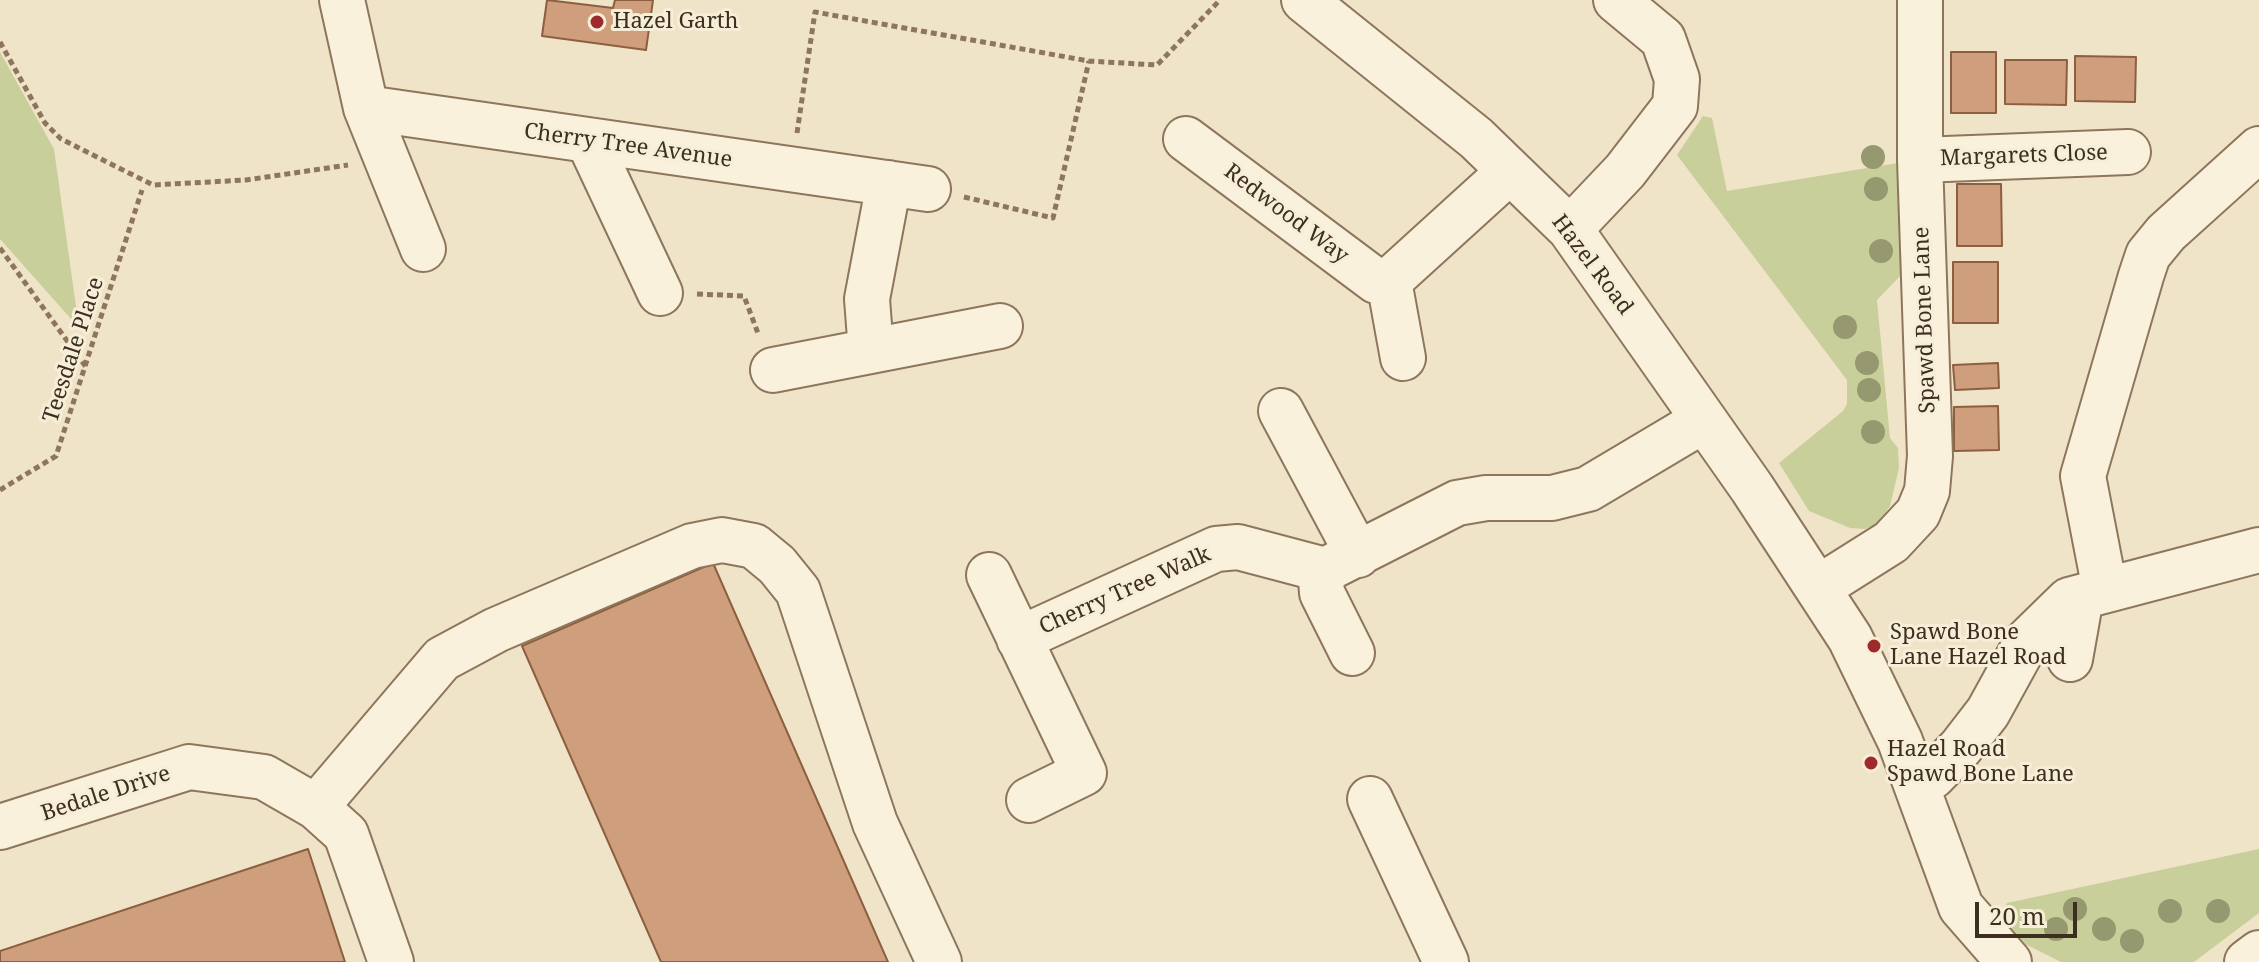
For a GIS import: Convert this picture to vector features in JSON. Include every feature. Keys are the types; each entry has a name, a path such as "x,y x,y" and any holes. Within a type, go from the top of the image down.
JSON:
{"street":[{"path":"342,0 366,108 423,249"},
{"name":"Hazel Road","path":"1304,0 1476,138 1570,229 1818,588 1877,691 1918,787 1961,907 2009,962"},
{"path":"1570,229 1625,171 1675,106 1677,79 1663,39 1616,0"},
{"name":"Spawd Bone Lane","path":"1818,588 1891,542 1918,513 1927,491 1930,456 1920,160 1920,0"},
{"name":"Cherry Tree Avenue","path":"366,108 908,186"},
{"name":"Redwood Way","path":"1186,139 1376,281 1389,281"},
{"path":"588,140 660,293"},
{"path":"2070,659 2093,594 2083,476 2148,255 2166,233 2259,149"},
{"name":"Margarets Close","path":"1920,160 2128,152"},
{"path":"1403,358 1389,281 1510,171"},
{"path":"871,351 867,299 908,186"},
{"path":"773,370 1000,326"},
{"path":"1281,411 1341,562"},
{"path":"1352,653 1322,593 1321,579 1341,562 1457,503 1486,498 1552,498 1588,489 1704,420"},
{"path":"316,807 442,659 496,630 692,546 722,540 754,546 777,565 798,591 875,823 939,962"},
{"name":"Cherry Tree Walk","path":"1019,639 1216,549 1238,547 1341,562"},
{"path":"1918,787 1953,756 1988,712 2027,641 2069,600 2259,550"},
{"name":"Cherry Tree Walk","path":"989,575 1084,773 1029,800"},
{"name":"Bedale Drive","path":"0,827 189,767 264,777 316,807 346,834 391,962"},
{"path":"1370,799 1446,962"},
{"path":"2247,962 2259,953"}],"path":[{"path":"791,169 815,12 1089,61 1157,65 1220,0"},
{"path":"0,42 45,123 61,139 153,185 328,171 384,155"},
{"path":"908,186 1053,218 1089,61"},
{"name":"Teesdale Place","path":"0,490 56,456 142,190"},
{"path":"0,248 86,367"},
{"path":"660,293 744,296 773,370"}],"green space":[{"path":"0,52 54,149 79,328 0,239"},
{"path":"1703,116 1712,118 1727,191 1904,162 1905,271 1877,300 1890,438 1898,448 1899,468 1890,506 1878,524 1865,529 1850,528 1809,511 1779,463 1843,411 1847,404 1847,380 1677,155"},
{"path":"2259,849 2259,913 2194,962 2061,962 2027,945 2002,921 2001,914 2007,903"}],"building":[{"name":"Hazel Garth","path":"547,0 613,8 615,0 653,0 646,50 542,36"},
{"path":"1951,52 1996,52 1996,113 1951,113"},
{"path":"2075,56 2136,57 2135,102 2075,101"},
{"path":"2005,60 2067,60 2066,105 2005,104"},
{"path":"1957,184 2001,184 2002,246 1957,246"},
{"path":"1953,262 1998,262 1998,323 1953,323"},
{"path":"1998,363 1999,388 1955,390 1953,365"},
{"path":"1998,406 1999,450 1954,451 1954,407"},
{"path":"713,563 888,962 661,962 522,646"},
{"path":"308,849 345,962 0,962 0,951"}],"place":[{"name":"Hazel Garth","path":"597,22"},
{"name":"Spawd Bone Lane Hazel Road","path":"1874,646"},
{"name":"Hazel Road Spawd Bone Lane","path":"1871,763"}]}
